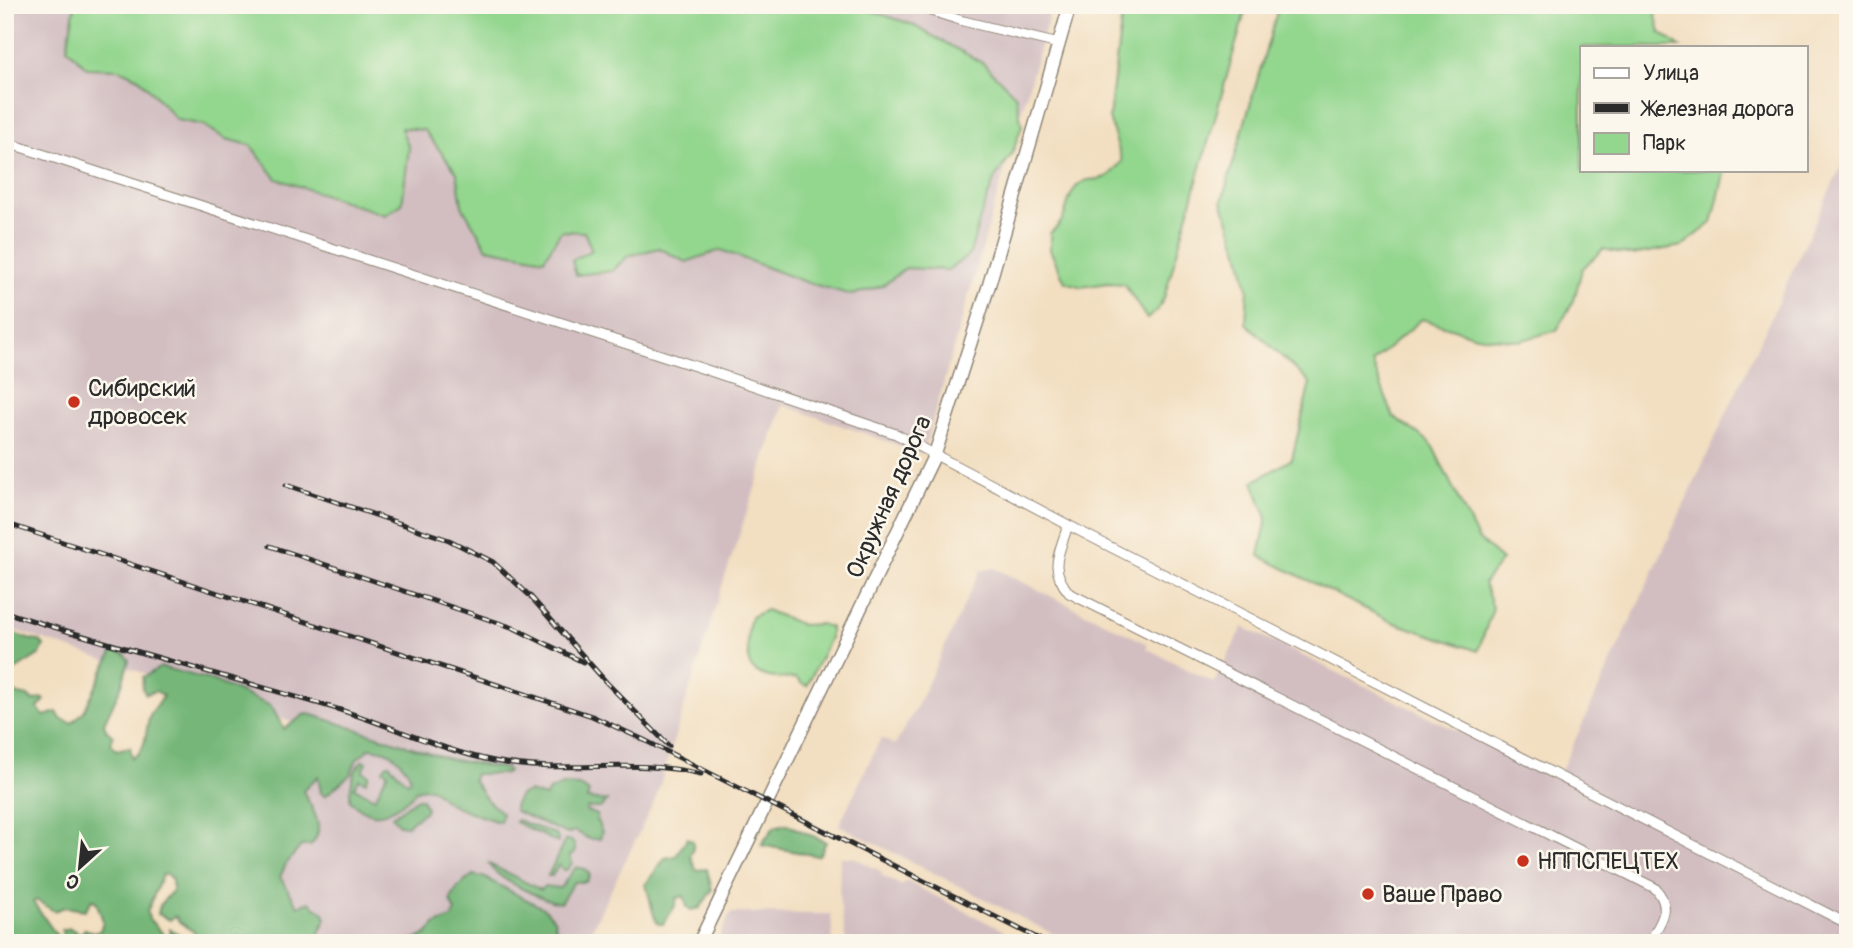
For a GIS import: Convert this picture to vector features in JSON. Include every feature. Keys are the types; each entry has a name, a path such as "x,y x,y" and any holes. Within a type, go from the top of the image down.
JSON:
{"main road":[{"name":"Окружная дорога","path":"699,943 935,454 989,285 1070,5"}],"street":[{"path":"912,5 963,21 1059,44"},
{"path":"5,142 896,434 1068,525 1848,923"},
{"path":"1068,525 1055,567 1060,582 1069,593 1655,888 1662,897 1665,913 1649,943"}],"shaded area":[{"path":"5,5 1052,5 923,454 783,405 722,586 655,800 585,943 315,943 216,889 291,722 5,627"},
{"path":"1848,151 1848,943 1064,943 1056,938 1057,936 839,825 881,738 895,745 917,706 980,571 994,568 1148,644 1146,648 1214,683 1243,627 1557,779"},
{"path":"840,857 853,857 902,886 906,881 1004,931 1004,943 846,943 839,896"},
{"path":"731,913 831,914 833,943 716,943"}],"green space":[{"path":"75,5 853,5 911,24 983,63 1016,96 1022,126 1012,154 995,178 970,254 948,270 906,268 882,286 852,295 805,282 721,250 686,262 659,248 628,256 612,271 576,275 572,260 592,250 584,232 561,231 544,259 487,248 462,206 457,173 424,130 401,128 409,148 402,204 385,215 277,179 250,145 226,139 203,125 177,120 139,78 119,69 87,68 67,48"},
{"path":"1127,5 1247,5 1164,298 1158,309 1147,319 1124,284 1108,283 1082,287 1065,282 1050,250 1050,233 1064,217 1076,187 1087,180 1106,177 1122,161 1109,118 1121,22"},
{"path":"1279,5 1653,5 1660,32 1679,46 1580,46 1580,172 1725,172 1712,223 1682,246 1632,255 1603,249 1582,269 1574,300 1557,330 1520,341 1476,336 1422,319 1372,362 1393,416 1431,443 1478,539 1502,560 1484,583 1493,608 1478,651 1392,622 1259,556 1267,518 1253,482 1292,459 1310,383 1246,323 1248,289 1239,251 1222,201"},
{"path":"766,610 802,625 820,624 830,627 830,638 807,686 796,678 766,676 750,666 748,629 751,617"},
{"path":"5,633 40,641 44,645 40,654 15,670 5,656"},
{"path":"113,651 125,654 129,660 122,685 104,723 106,730 113,736 111,744 116,750 130,747 132,758 141,749 150,716 163,696 156,691 146,694 142,688 143,677 161,667 214,681 271,706 284,729 305,714 313,715 449,759 506,769 508,771 505,774 475,774 473,780 487,800 502,813 500,822 456,806 427,788 416,790 400,805 386,813 375,814 363,810 350,801 354,774 363,760 367,762 363,771 369,775 366,782 359,779 354,788 375,798 388,772 383,770 386,765 389,764 407,782 410,780 408,771 392,754 370,748 357,759 350,775 325,796 321,793 318,776 303,791 317,819 318,833 310,846 301,846 286,864 280,877 298,906 309,902 324,913 326,919 319,933 318,943 200,943 193,931 177,918 174,916 170,920 158,914 160,905 173,890 172,880 167,874 162,875 147,912 149,919 168,939 171,935 170,929 194,943 63,943 62,930 70,928 80,934 85,929 93,933 100,931 103,921 96,901 92,900 85,910 65,907 54,911 36,900 33,902 62,943 5,943 5,729 10,715 7,699 14,693 28,696 33,701 42,698 45,700 38,708 44,716 57,712 61,719 72,723 84,711"},
{"path":"563,785 579,786 589,792 587,799 607,801 600,808 587,808 586,811 597,815 602,832 600,839 589,839 575,831 567,834 515,811 514,806 520,795 529,792 545,797 549,791"},
{"path":"416,799 422,799 425,811 406,826 399,825 392,816"},
{"path":"517,820 555,834 558,843 515,822"},
{"path":"786,824 826,842 820,854 817,856 761,845 774,827"},
{"path":"687,838 693,841 690,855 696,870 707,869 712,890 700,908 691,910 687,907 684,896 677,898 663,924 658,924 645,885 665,858 676,856"},
{"path":"565,840 570,840 575,845 575,852 570,856 572,863 567,870 563,870 559,865 552,876 548,876"},
{"path":"489,864 541,890 544,886 560,888 576,867 585,869 590,875 586,882 574,882 560,903 510,882"},
{"path":"473,875 483,877 545,909 554,919 557,932 548,943 394,943 419,938 436,924 452,918 455,911 450,901 458,887"}],"railway":[{"path":"286,485 449,540 493,562 530,596 607,683 669,746"},
{"path":"5,523 592,716 1047,943"},
{"path":"270,546 514,628 583,662"},
{"path":"5,612 357,715 454,750 494,761 545,767 650,767 701,774"}],"place":[{"name":"Сибирский дровосек","path":"74,402"},
{"name":"НППСПЕЦТЕХ","path":"1523,861"},
{"name":"Ваше Право","path":"1368,894"}]}
